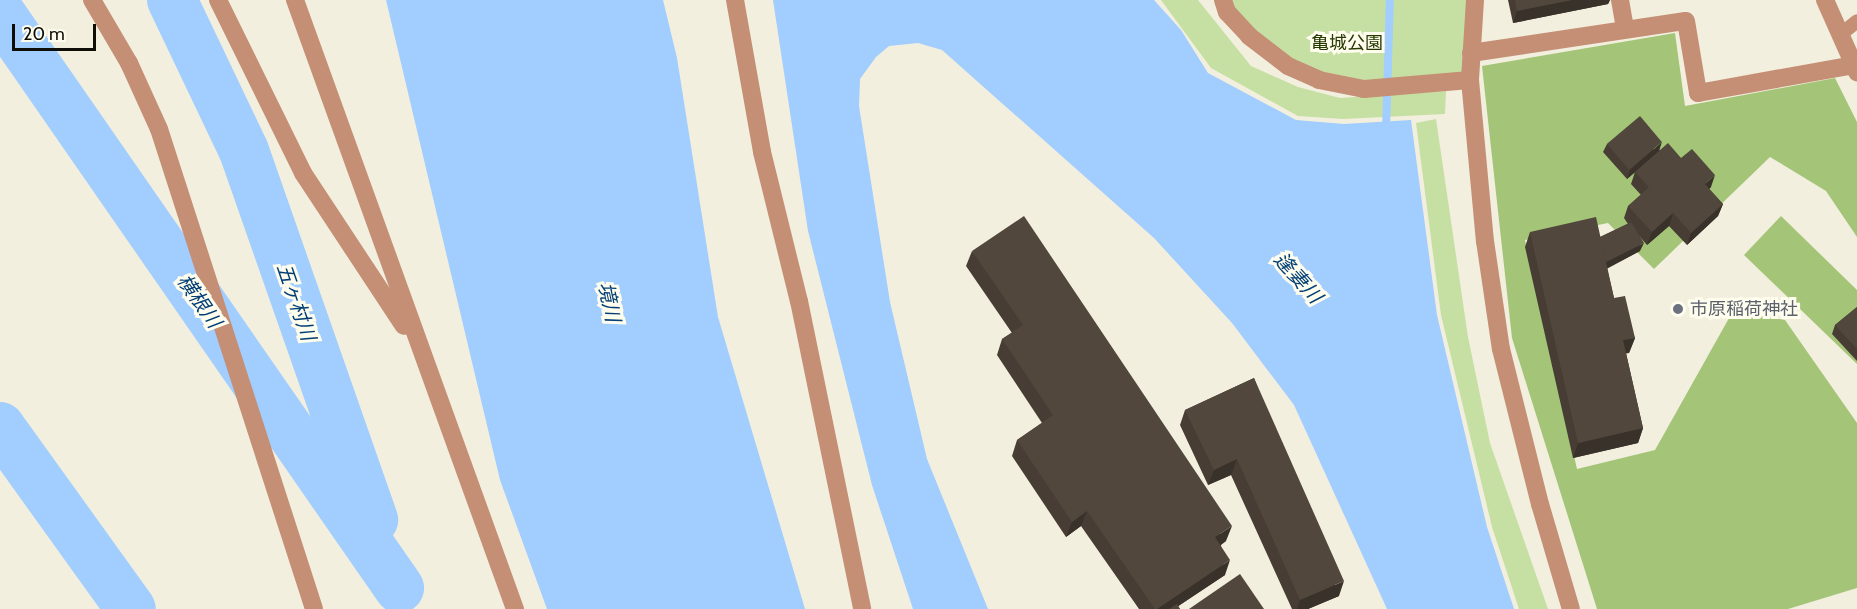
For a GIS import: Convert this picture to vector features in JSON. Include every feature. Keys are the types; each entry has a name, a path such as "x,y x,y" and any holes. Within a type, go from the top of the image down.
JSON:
{"street":[{"path":"92,0 129,63 159,129 314,609"},
{"path":"218,0 303,173 420,350"},
{"path":"295,0 515,609"},
{"path":"735,0 762,152 799,302 862,609"},
{"path":"1223,0 1227,12 1249,36 1288,66 1319,80 1364,89 1470,80"},
{"path":"1475,0 1470,80 1485,241 1501,349 1540,504 1571,609"},
{"path":"1620,0 1625,29"},
{"path":"1471,53 1686,21 1698,93 1855,69 1825,0"}],"lane":[{"path":"1840,35 1857,21"}],"green space":[{"path":"1161,0 1198,0 1251,66 1298,87 1340,98 1446,91 1445,114 1343,119 1298,116 1211,68"},
{"name":"亀城公園","path":"1219,0 1475,0 1470,80 1342,85 1288,66"},
{"path":"1675,33 1685,106 1835,78 1857,122 1857,237 1826,191 1770,157 1654,269 1608,223 1525,240 1577,469 1655,450 1733,311 1785,320 1857,423 1857,588 1788,609 1597,609 1512,338 1482,66"},
{"path":"1436,119 1468,337 1490,443 1548,609 1519,609 1492,527 1441,315 1416,123"},
{"path":"1781,216 1857,290 1857,364 1744,255"}],"water":[{"name":"境川","path":"386,0 663,0 677,58 718,317 805,609 547,609 500,480"},
{"name":"逢妻川","path":"773,0 1154,0 1181,30 1208,73 1296,120 1344,124 1411,120 1437,315 1487,527 1514,609 1387,609 1294,405 1232,323 1154,238 942,50 918,43 889,46 876,57 860,79 859,106 890,302 927,459 988,609 913,609 872,485 808,231"}],"building":[{"path":"1515,0 1572,0 1517,11"},
{"path":"1640,116 1662,142 1629,170 1607,144"},
{"path":"1668,143 1681,158 1692,149 1715,175 1705,184 1723,204 1691,233 1673,213 1652,232 1628,206 1649,187 1635,172"},
{"path":"1024,216 1232,526 1215,537 1230,560 1157,609 1087,511 1072,522 1017,440 1053,415 1002,339 1023,325 972,251"},
{"path":"1596,217 1614,298 1625,296 1635,338 1623,340 1643,428 1578,443 1530,232"},
{"path":"1631,222 1644,243 1606,262 1600,237"},
{"path":"1857,307 1857,349 1835,325"},
{"path":"1254,378 1344,581 1300,600 1237,459 1214,470 1185,410"},
{"path":"1240,574 1264,609 1189,609"},
{"path":"1177,604 1180,609 1169,609"}],"waterway":[{"name":"五ヶ村川","path":"172,0 244,151 373,520"},
{"path":"1386,131 1390,0"},
{"name":"横根川","path":"0,13 399,588"},
{"path":"0,427 131,609"}],"place":[{"name":"市原稲荷神社","path":"1678,309"}]}
